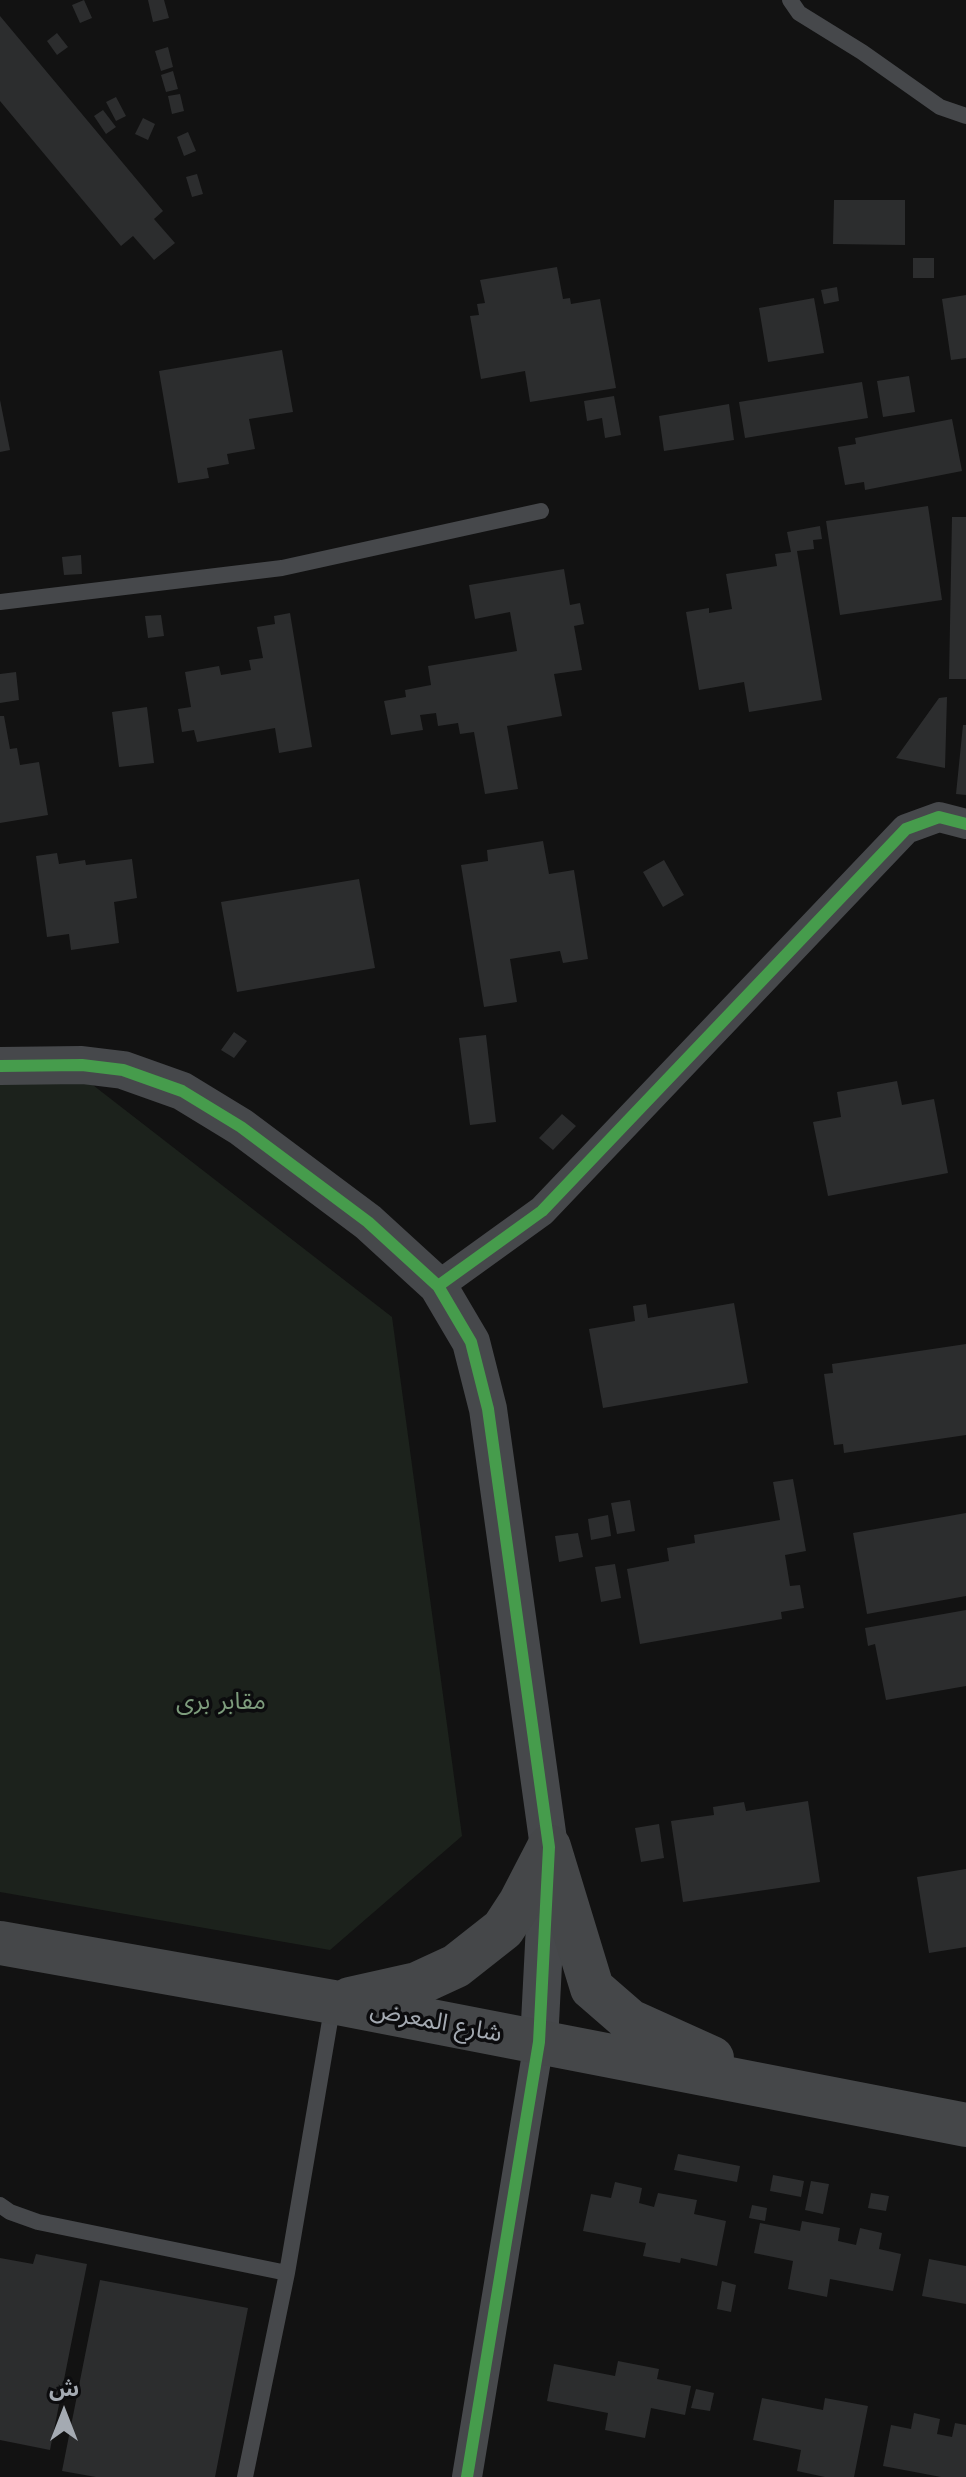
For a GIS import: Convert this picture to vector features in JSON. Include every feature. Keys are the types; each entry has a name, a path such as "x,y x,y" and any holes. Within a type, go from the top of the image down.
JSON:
{"main road":[{"path":"333,2002 417,1984 456,1966 503,1929 549,1847"},
{"path":"549,1847 592,1988 630,2021 776,2087"},
{"name":"شارع المعرض","path":"0,1943 333,2002 966,2125"}],"street":[{"path":"438,1286 542,1211 906,829 939,817 966,824"},
{"path":"0,1066 82,1065 123,1070 182,1091 241,1127 368,1222 438,1286 471,1342 488,1409 549,1847 539,2042 467,2477"}],"lane":[{"path":"790,0 799,13 862,52 940,107 966,116"},
{"path":"0,602 282,568 541,511"},
{"path":"245,2477 287,2273 333,2002"},
{"path":"0,2205 38,2222 287,2273"}],"green space":[{"name":"مقابر برى","path":"0,1081 89,1082 392,1317 462,1836 330,1950 0,1892"}],"building":[{"path":"84,0 92,18 80,23 72,5"},
{"path":"148,0 164,0 169,18 153,22"},
{"path":"0,16 163,211 154,219 175,243 154,260 133,236 121,246 0,101"},
{"path":"57,33 68,47 57,55 47,41"},
{"path":"168,47 173,67 161,71 155,51"},
{"path":"173,71 178,89 166,92 161,75"},
{"path":"180,94 184,111 172,114 168,96"},
{"path":"116,97 126,116 116,121 106,102"},
{"path":"103,110 116,127 106,134 94,116"},
{"path":"143,118 155,124 148,140 135,134"},
{"path":"188,132 196,151 184,156 177,137"},
{"path":"197,174 203,194 192,197 186,177"},
{"path":"834,200 905,200 905,245 833,244"},
{"path":"913,258 934,258 934,278 913,278"},
{"path":"557,267 563,299 570,298 571,304 600,299 616,388 530,402 525,371 481,379 470,316 479,315 477,304 485,303 480,280"},
{"path":"837,287 839,301 824,304 821,290"},
{"path":"966,295 966,358 951,360 942,299"},
{"path":"814,298 824,353 768,362 759,308"},
{"path":"282,350 293,412 249,419 255,449 227,454 229,464 207,468 209,478 178,483 159,371"},
{"path":"909,376 915,412 883,417 877,381"},
{"path":"862,382 868,418 745,438 739,402"},
{"path":"614,396 621,435 605,438 602,418 587,421 584,401"},
{"path":"0,400 10,450 0,452"},
{"path":"729,404 734,440 664,451 659,416"},
{"path":"952,419 962,471 865,490 864,482 845,485 838,447 856,444 855,438"},
{"path":"928,506 942,600 840,615 826,521"},
{"path":"952,517 966,517 966,679 949,679"},
{"path":"820,526 822,539 813,540 814,549 797,551 822,700 749,712 744,682 699,690 686,612 709,608 709,613 732,609 726,574 777,566 775,554 791,552 787,532"},
{"path":"81,555 82,574 64,575 62,557"},
{"path":"564,569 570,605 580,603 584,624 574,626 582,670 554,674 562,716 507,726 518,789 485,794 474,732 460,734 458,723 438,726 436,713 420,715 423,730 391,735 384,701 406,697 405,690 431,685 428,666 517,651 510,612 475,619 469,585"},
{"path":"290,613 312,747 279,753 275,728 197,742 194,730 182,732 178,709 191,707 185,672 219,666 221,675 251,670 249,660 263,658 257,627 275,624 274,616"},
{"path":"161,615 164,636 148,638 145,616"},
{"path":"16,672 19,700 0,703 0,674"},
{"path":"947,697 945,768 896,758 939,698"},
{"path":"147,707 154,763 119,767 112,712"},
{"path":"0,716 4,716 10,749 17,748 20,765 39,762 48,815 0,823"},
{"path":"963,725 966,725 966,795 956,794"},
{"path":"543,841 549,874 574,870 588,959 563,963 560,951 510,959 517,1002 484,1007 461,865 488,861 487,850"},
{"path":"57,853 59,864 85,860 86,865 132,859 137,898 114,902 119,943 71,950 69,934 47,937 36,856"},
{"path":"664,860 684,895 663,907 643,872"},
{"path":"359,879 375,968 237,992 221,902"},
{"path":"234,1032 247,1041 234,1058 221,1050"},
{"path":"486,1035 496,1122 470,1125 459,1038"},
{"path":"897,1081 902,1105 934,1099 948,1173 828,1196 813,1122 841,1117 837,1092"},
{"path":"562,1114 576,1126 553,1150 539,1138"},
{"path":"734,1303 748,1383 603,1408 589,1329 635,1321 633,1306 646,1304 648,1318"},
{"path":"966,1344 966,1435 844,1453 843,1444 834,1445 824,1374 833,1373 832,1364"},
{"path":"793,1479 806,1551 785,1555 790,1586 800,1585 804,1608 781,1612 782,1619 640,1644 627,1569 669,1561 667,1548 695,1543 694,1535 780,1520 773,1482"},
{"path":"630,1500 635,1531 617,1534 611,1503"},
{"path":"966,1513 966,1596 867,1614 853,1533"},
{"path":"608,1515 611,1536 591,1540 588,1519"},
{"path":"578,1533 583,1557 559,1562 555,1536"},
{"path":"615,1564 621,1598 601,1602 595,1567"},
{"path":"966,1610 966,1686 886,1700 875,1644 868,1646 865,1628"},
{"path":"808,1801 820,1882 683,1902 671,1821 714,1815 713,1807 744,1802 746,1811"},
{"path":"659,1824 664,1858 641,1862 635,1828"},
{"path":"966,1869 966,1947 929,1953 917,1877"},
{"path":"678,2154 740,2166 737,2182 674,2170"},
{"path":"773,2175 804,2181 801,2197 770,2191"},
{"path":"811,2181 829,2184 823,2214 805,2210"},
{"path":"615,2182 642,2188 639,2203 654,2207 658,2193 697,2200 694,2214 726,2221 717,2266 681,2258 680,2263 643,2256 646,2243 583,2231 591,2194 611,2198"},
{"path":"871,2193 889,2196 886,2211 868,2208"},
{"path":"752,2205 767,2208 765,2221 749,2218"},
{"path":"802,2221 840,2228 838,2241 856,2245 860,2228 882,2233 879,2249 901,2254 893,2291 830,2279 827,2297 788,2289 793,2261 754,2253 760,2223 800,2231"},
{"path":"36,2254 87,2264 50,2450 0,2440 0,2258 33,2264"},
{"path":"929,2259 966,2266 966,2304 922,2296"},
{"path":"100,2280 248,2308 215,2477 96,2477 62,2471"},
{"path":"722,2281 736,2285 731,2312 717,2309"},
{"path":"618,2361 659,2369 657,2379 691,2386 685,2415 651,2408 645,2438 605,2430 608,2413 547,2401 554,2364 615,2376"},
{"path":"696,2389 714,2393 710,2411 691,2408"},
{"path":"762,2398 823,2410 825,2398 868,2406 854,2477 825,2477 797,2471 801,2450 753,2440"},
{"path":"914,2413 940,2419 937,2434 952,2437 955,2423 966,2425 966,2477 941,2477 883,2466 891,2425 911,2429"}],"cycle path":[{"path":"438,1286 542,1211 906,829 939,817 966,824"},
{"path":"0,1066 82,1065 123,1070 182,1091 241,1127 368,1222 438,1286 471,1342 488,1409 549,1847 539,2042 467,2477"}]}
